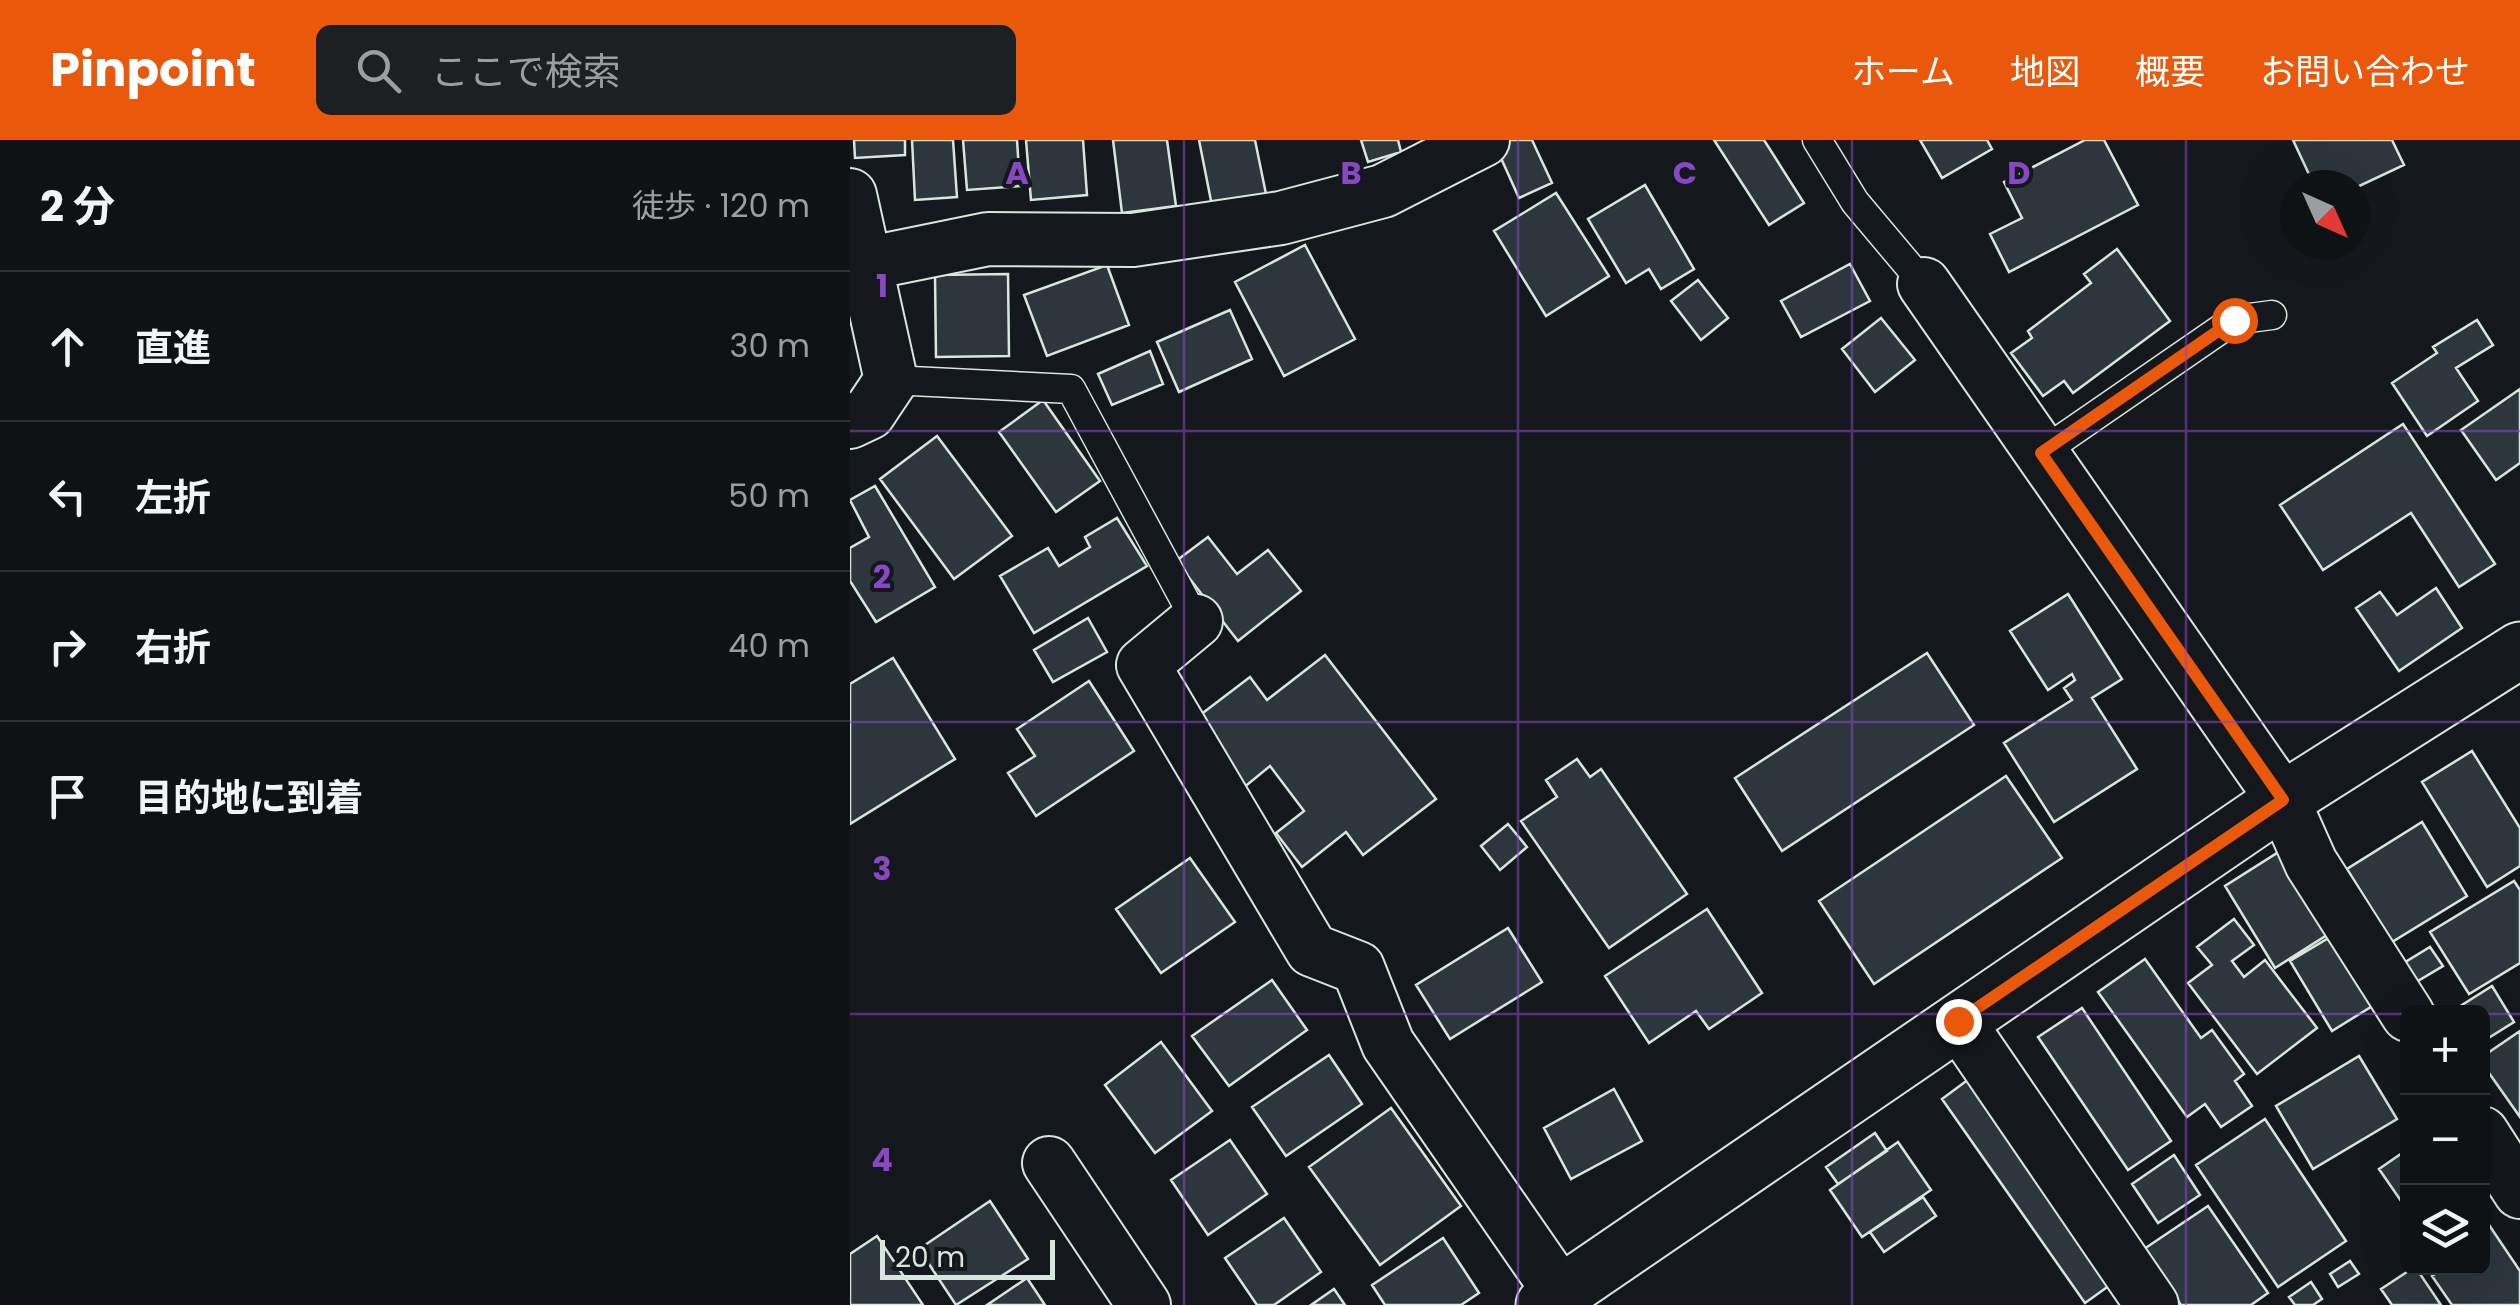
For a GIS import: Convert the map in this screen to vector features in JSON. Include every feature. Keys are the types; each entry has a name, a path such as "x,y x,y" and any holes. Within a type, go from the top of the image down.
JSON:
{"street":[{"path":"856,264 988,240 1133,240 1282,218 1383,191 1484,140"},
{"path":"850,195 856,264 891,380 869,413 850,422"},
{"path":"1924,284 2283,800 2311,863 2402,1005"},
{"path":"1196,621 1143,665 1312,950 1358,968 1388,1044 1552,1300 2283,800 2520,650"},
{"path":"1958,1021 2152,1305"},
{"path":"2490,1145 2520,1192"},
{"path":"1049,1163 1144,1305"}],"lane":[{"path":"1816,140 1855,202 1924,284"},
{"path":"2041,453 2234,320 2272,315"},
{"path":"891,380 1071,388 1196,621"}],"building":[{"path":"854,140 905,140 905,155 855,158"},
{"path":"912,140 953,140 957,197 915,200"},
{"path":"963,140 1017,140 1020,186 967,190"},
{"path":"1026,140 1083,140 1087,195 1031,200"},
{"path":"1113,140 1167,140 1176,206 1122,213"},
{"path":"1199,140 1255,140 1267,199 1213,211"},
{"path":"1361,140 1398,140 1401,152 1368,162"},
{"path":"1510,140 1532,140 1552,183 1519,198 1496,147"},
{"path":"1714,140 1764,140 1804,203 1769,225"},
{"path":"1920,140 1987,140 1992,149 1942,178"},
{"path":"2085,140 2104,140 2138,205 2009,272 1990,234 2022,218 2004,182"},
{"path":"2293,140 2392,140 2404,165 2370,181 2370,170 2307,170"},
{"path":"1645,185 1694,269 1661,289 1649,269 1626,283 1588,219"},
{"path":"1556,193 1609,276 1546,316 1494,231"},
{"path":"1305,245 1355,339 1284,376 1235,282"},
{"path":"2117,249 2170,321 2073,393 2064,381 2043,396 2011,353 2032,338 2028,331 2091,283 2084,274"},
{"path":"1850,264 1870,301 1801,337 1781,301"},
{"path":"1107,265 1129,325 1047,356 1024,295"},
{"path":"1008,274 1009,356 936,357 935,275"},
{"path":"1698,280 1728,318 1701,340 1671,301"},
{"path":"1230,310 1252,359 1179,392 1157,342"},
{"path":"1881,318 1915,360 1875,392 1842,349"},
{"path":"2477,320 2493,345 2456,368 2478,401 2427,436 2392,383 2437,353 2433,347"},
{"path":"1150,351 1163,384 1112,405 1098,374"},
{"path":"2520,389 2520,463 2496,480 2461,430"},
{"path":"1043,400 1100,481 1056,512 999,432"},
{"path":"2403,424 2495,564 2459,587 2411,513 2323,570 2280,505"},
{"path":"937,436 1012,536 954,579 880,479"},
{"path":"875,486 935,587 876,622 850,581 850,548 869,537 850,500"},
{"path":"1117,518 1147,566 1034,633 1000,576 1048,548 1059,566 1090,547 1085,537"},
{"path":"1208,537 1237,574 1268,550 1301,591 1238,641 1176,561"},
{"path":"2436,588 2462,628 2399,671 2356,608 2380,592 2397,615"},
{"path":"2068,594 2122,679 2092,698 2137,769 2054,822 2004,743 2072,700 2064,688 2075,680 2072,674 2048,690 2010,631"},
{"path":"1088,618 1107,652 1053,682 1034,650"},
{"path":"1927,653 1974,725 1782,851 1735,778"},
{"path":"1325,655 1436,799 1363,855 1346,832 1302,867 1276,833 1304,811 1270,766 1242,789 1191,722 1250,677 1267,700"},
{"path":"893,658 955,759 850,824 850,684"},
{"path":"1089,681 1134,751 1036,816 1008,773 1035,756 1017,729"},
{"path":"2472,751 2520,828 2520,866 2487,887 2422,782"},
{"path":"1577,759 1590,777 1601,769 1687,894 1609,948 1521,821 1557,797 1546,780"},
{"path":"2006,776 2062,858 1874,984 1819,901"},
{"path":"2422,822 2467,896 2392,942 2347,869"},
{"path":"1508,824 1527,847 1500,870 1481,846"},
{"path":"2288,846 2338,928 2275,968 2225,886"},
{"path":"1190,858 1235,922 1161,973 1116,909"},
{"path":"2514,881 2520,890 2520,963 2469,994 2430,932"},
{"path":"1707,909 1762,993 1709,1029 1696,1011 1649,1043 1605,976"},
{"path":"2234,919 2254,945 2232,961 2244,977 2265,960 2317,1028 2257,1074 2188,983 2212,965 2197,947"},
{"path":"1508,928 1542,982 1450,1039 1416,985"},
{"path":"2332,936 2374,1005 2332,1031 2290,961"},
{"path":"2430,947 2443,966 2406,988 2394,969"},
{"path":"2145,959 2201,1038 2212,1030 2244,1074 2235,1081 2252,1106 2221,1127 2205,1104 2187,1117 2098,992"},
{"path":"1272,980 1307,1030 1229,1086 1192,1036"},
{"path":"2492,986 2514,1022 2490,1037 2490,1005 2462,1005"},
{"path":"2082,1008 2171,1141 2128,1170 2038,1037"},
{"path":"2520,1031 2520,1117 2490,1074 2490,1052"},
{"path":"1161,1042 1212,1111 1155,1153 1105,1085"},
{"path":"1329,1055 1362,1104 1286,1156 1252,1107"},
{"path":"2359,1056 2397,1119 2313,1169 2276,1106"},
{"path":"1973,1076 2117,1280 2085,1303 1942,1099"},
{"path":"1614,1089 1642,1141 1571,1179 1544,1128"},
{"path":"1391,1108 1461,1206 1380,1265 1309,1167"},
{"path":"2265,1119 2346,1241 2278,1287 2196,1165"},
{"path":"1875,1133 1887,1151 1838,1184 1826,1167"},
{"path":"1230,1140 1267,1194 1208,1235 1171,1180"},
{"path":"1898,1142 1931,1190 1862,1237 1830,1190"},
{"path":"2174,1155 2200,1195 2158,1223 2132,1184"},
{"path":"2400,1155 2400,1199 2379,1169"},
{"path":"1923,1197 1936,1216 1884,1252 1870,1232"},
{"path":"990,1201 1028,1259 956,1305 919,1249"},
{"path":"2208,1206 2268,1293 2251,1305 2181,1305 2144,1249"},
{"path":"1284,1218 1321,1272 1274,1305 1257,1305 1225,1258"},
{"path":"2490,1226 2520,1271 2520,1305 2452,1305 2432,1276 2490,1275"},
{"path":"877,1236 923,1305 850,1305 850,1254"},
{"path":"1443,1238 1479,1293 1461,1305 1385,1305 1372,1285"},
{"path":"2350,1261 2359,1274 2338,1287 2330,1274"},
{"path":"2402,1275 2421,1275 2441,1305 2392,1305 2381,1289"},
{"path":"1027,1278 1045,1305 987,1305"},
{"path":"2311,1282 2322,1299 2313,1305 2295,1305 2289,1297"},
{"path":"1334,1289 1345,1305 1311,1305"}],"route":[{"path":"1958,1021 2283,800 2041,453 2234,320"}]}
